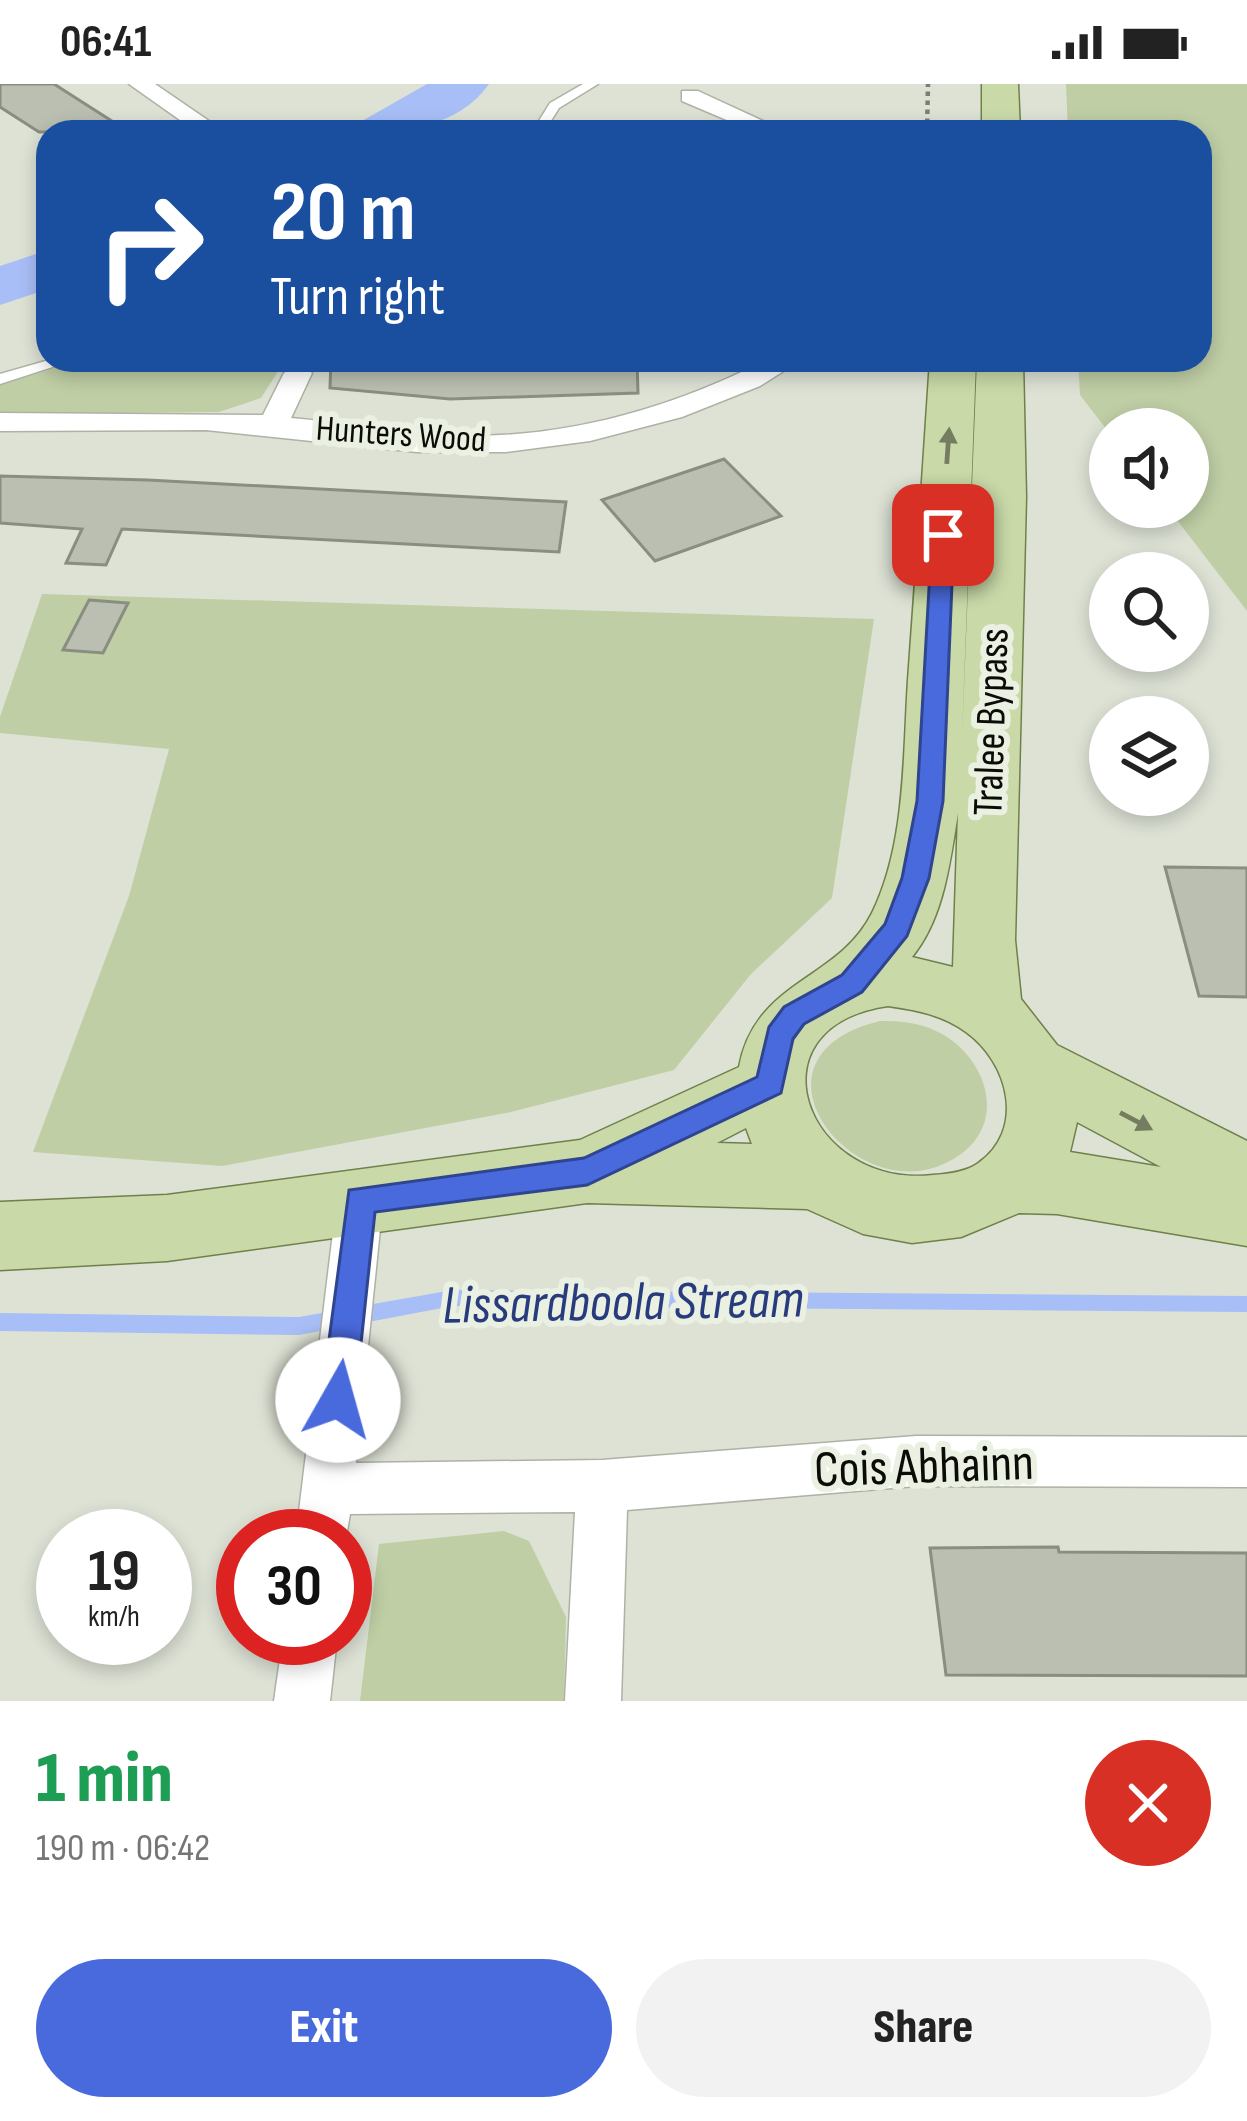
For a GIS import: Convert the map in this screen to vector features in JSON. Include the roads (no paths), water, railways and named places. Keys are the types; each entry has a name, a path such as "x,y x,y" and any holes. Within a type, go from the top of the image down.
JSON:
{"main road":[{"path":"1000,84 1001,120"},
{"name":"Tralee Bypass","path":"852,983 898,929 916,878 930,801 952,372"},
{"name":"Tralee Bypass","path":"989,1011 983,940 1001,497 1000,372"},
{"path":"0,1236 167,1228 587,1171 815,1177 874,1207 915,1212 976,1201 1009,1181 1033,1158 1045,1132 1047,1099 1022,1043 989,1011 948,989 888,980 852,983 794,1016 779,1036 770,1084 776,1123 815,1177"},
{"path":"1033,1065 1247,1176"},
{"path":"587,1171 770,1084"},
{"path":"1009,1181 1057,1182 1247,1213"}],"street":[{"path":"140,84 195,120"},
{"path":"690,96 747,120"},
{"name":"Hunters Wood","path":"0,422 273,424 461,445 574,437 656,416 766,372"},
{"path":"273,424 298,373"},
{"name":"Cois Abhainn","path":"325,1509 360,1200"},
{"name":"Cois Abhainn","path":"357,1509 916,1462 1247,1462"},
{"path":"592,1701 602,1486"},
{"path":"302,1701 307,1665"}],"lane":[{"path":"545,120 554,106 592,84"},
{"path":"0,379 36,369"}],"waterway":[{"path":"402,120 464,84"},
{"path":"0,287 36,273"},
{"name":"Lissardboola Stream","path":"0,1322 299,1326 453,1298 1247,1304"}]}
